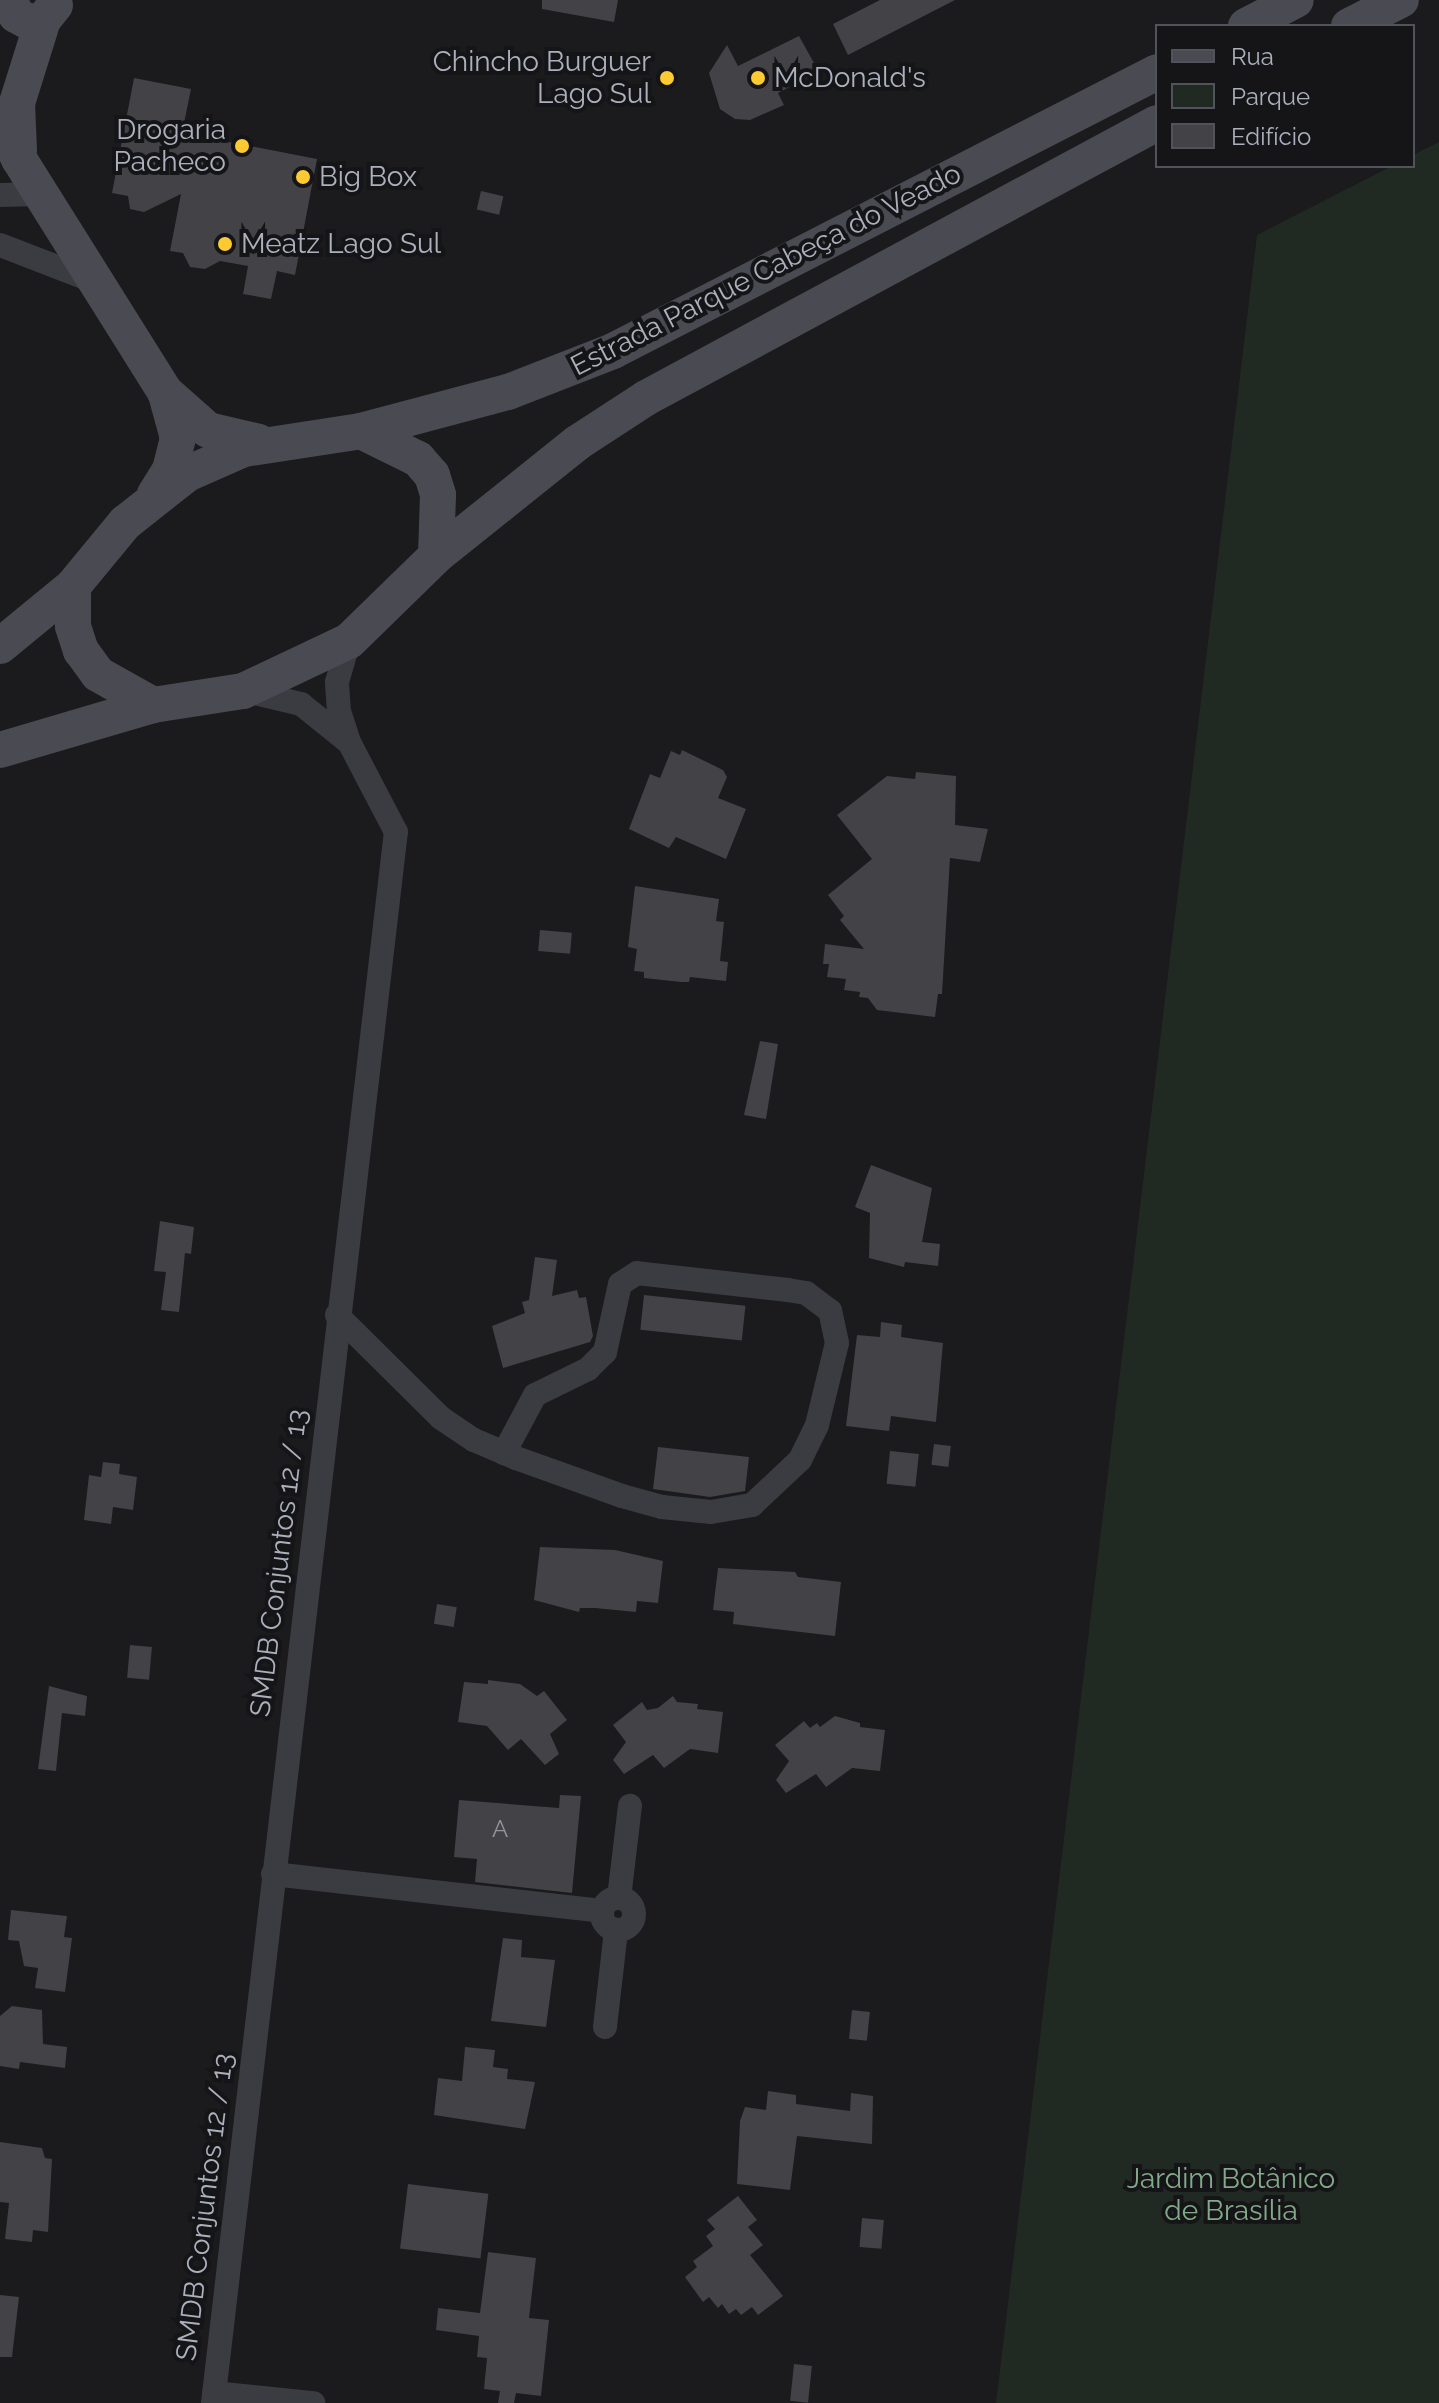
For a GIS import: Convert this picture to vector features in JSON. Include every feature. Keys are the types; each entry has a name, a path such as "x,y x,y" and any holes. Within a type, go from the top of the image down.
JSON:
{"main road":[{"path":"1250,24 1296,0"},
{"path":"1353,24 1401,0"},
{"path":"6,9 22,20 50,10"},
{"path":"19,159 17,103 50,10"},
{"name":"Estrada Parque Cabeça do Veado","path":"269,444 361,431 508,392 613,351 1155,73"},
{"path":"0,119 19,159 165,392 178,438 170,470 155,494 95,554 73,586 0,646"},
{"name":"Estrada Parque Cabeça do Veado","path":"153,705 243,691 349,641 436,556 577,443 646,398 1155,124"},
{"path":"165,392 208,430 269,444"},
{"path":"361,431 418,459 432,475 438,495 436,556"},
{"path":"155,494 218,457 269,444"},
{"path":"73,586 73,626 81,651 98,674 153,705"},
{"path":"0,750 153,705"}],"street":[{"path":"0,195 41,194"},
{"path":"0,245 96,282"},
{"name":"SMDB Conjuntos 12 / 13","path":"213,2398 337,1315 396,832 349,742 337,682 349,641"},
{"name":"SMDB Conjuntos 12 / 13","path":"243,691 301,704 349,742"},
{"path":"337,1315 441,1418 504,1453 662,1507 711,1512 752,1505 800,1460 817,1425 837,1343 830,1311 806,1293 637,1273 620,1284 616,1318 605,1352 588,1369 535,1395 504,1453"},
{"path":"605,2027 612,1913 630,1806"},
{"path":"273,1874 612,1913"},
{"path":"213,2398 313,2403"}],"green space":[{"name":"Jardim Botânico de Brasília","path":"1439,142 1439,2403 996,2403 1257,235 1388,168 1415,168 1415,154"}],"building":[{"path":"542,0 618,0 614,22 542,9"},
{"path":"880,0 955,0 848,55 833,24"},
{"name":"McDonald's","path":"799,36 819,72 778,93 784,105 750,120 735,119 720,109 709,73 727,45 738,66"},
{"path":"134,78 191,89 182,133 317,159 295,275 277,271 271,299 243,294 248,266 220,261 205,269 190,267 183,253 170,251 181,194 144,212 130,209 128,196 112,193"},
{"path":"481,191 503,196 499,215 477,210"},
{"path":"682,750 723,770 727,777 718,798 746,809 726,859 676,837 669,848 629,829 650,774 660,778 671,751 680,755"},
{"path":"916,772 956,776 955,825 988,829 980,862 950,858 942,994 938,994 935,1017 877,1010 868,998 859,997 860,992 844,990 846,979 827,977 829,964 823,964 825,944 864,949 840,920 844,916 828,895 872,859 837,815 887,776 915,779"},
{"path":"635,886 719,899 716,921 724,922 720,961 728,962 726,981 690,977 689,982 644,978 644,972 634,971 637,949 628,947"},
{"path":"540,930 572,933 570,954 538,951"},
{"path":"760,1041 778,1044 766,1119 744,1115"},
{"path":"871,1165 932,1188 922,1242 940,1244 938,1266 905,1262 904,1267 869,1258 870,1213 855,1207"},
{"path":"160,1221 194,1227 191,1254 185,1253 179,1312 161,1310 166,1272 154,1271"},
{"path":"535,1257 557,1260 552,1296 577,1290 579,1298 586,1297 593,1336 590,1342 503,1368 492,1326 525,1313 522,1302 529,1300"},
{"path":"644,1295 745,1306 742,1340 640,1330"},
{"path":"881,1322 902,1325 901,1337 943,1343 936,1422 891,1416 889,1431 846,1426 857,1335 880,1337"},
{"path":"934,1444 951,1446 948,1467 931,1465"},
{"path":"658,1447 749,1457 745,1491 710,1497 653,1489"},
{"path":"890,1451 919,1454 915,1487 887,1484"},
{"path":"103,1462 120,1464 119,1474 137,1477 133,1510 113,1507 111,1524 84,1520 89,1475 101,1477"},
{"path":"540,1547 615,1550 663,1561 658,1603 637,1601 636,1612 580,1608 579,1612 534,1600"},
{"path":"718,1568 795,1572 798,1577 841,1582 835,1636 733,1624 734,1612 713,1610"},
{"path":"437,1604 457,1607 454,1627 434,1624"},
{"path":"130,1645 152,1647 149,1680 127,1678"},
{"path":"488,1680 520,1684 537,1696 544,1691 567,1720 550,1734 559,1754 545,1765 521,1739 508,1750 487,1726 458,1722 464,1682 488,1684"},
{"path":"49,1686 87,1696 85,1716 62,1713 56,1771 38,1769"},
{"path":"673,1696 677,1702 698,1704 697,1709 723,1712 718,1753 690,1749 664,1768 653,1755 624,1774 613,1760 626,1742 613,1725 642,1702 647,1710 658,1708"},
{"path":"835,1716 860,1723 860,1727 885,1730 880,1771 852,1768 826,1787 816,1774 786,1793 776,1780 789,1761 775,1745 804,1721 810,1728 817,1723 820,1727"},
{"path":"560,1795 581,1796 572,1893 475,1882 477,1859 454,1857 459,1800 559,1808"},
{"path":"11,1910 67,1916 64,1937 72,1938 65,1992 35,1988 38,1968 24,1966 19,1941 8,1940"},
{"path":"503,1938 522,1940 521,1957 555,1960 546,2027 491,2021"},
{"path":"12,2006 42,2010 43,2044 67,2047 65,2068 20,2062 19,2069 0,2066 0,2016"},
{"path":"852,2010 870,2012 867,2041 849,2039"},
{"path":"465,2047 495,2050 493,2067 508,2069 507,2079 535,2082 525,2129 434,2115 438,2078 462,2081"},
{"path":"768,2091 796,2095 796,2104 850,2111 851,2093 873,2096 872,2144 797,2136 790,2190 737,2184 740,2121 745,2107 766,2110"},
{"path":"0,2142 42,2148 45,2158 52,2159 48,2232 33,2230 32,2242 5,2239 9,2203 0,2202"},
{"path":"408,2184 488,2194 480,2258 400,2249"},
{"path":"738,2196 757,2220 748,2227 763,2245 750,2255 783,2296 758,2315 752,2307 741,2315 736,2309 729,2314 722,2304 718,2308 709,2297 703,2302 685,2277 697,2267 693,2261 713,2246 706,2236 715,2229 707,2220"},
{"path":"862,2218 884,2220 881,2249 859,2247"},
{"path":"488,2252 536,2258 529,2318 549,2320 541,2396 516,2393 514,2403 498,2403 500,2391 484,2389 487,2358 477,2357 479,2336 436,2330 438,2308 480,2313"},
{"path":"0,2295 19,2297 12,2357 0,2357"},
{"path":"794,2364 812,2366 808,2403 790,2401"}],"place":[{"name":"Chincho Burguer Lago Sul","path":"667,78"},
{"name":"McDonald's","path":"758,78"},
{"name":"Drogaria Pacheco","path":"242,146"},
{"name":"Big Box","path":"303,177"},
{"name":"Meatz Lago Sul","path":"225,244"}]}
